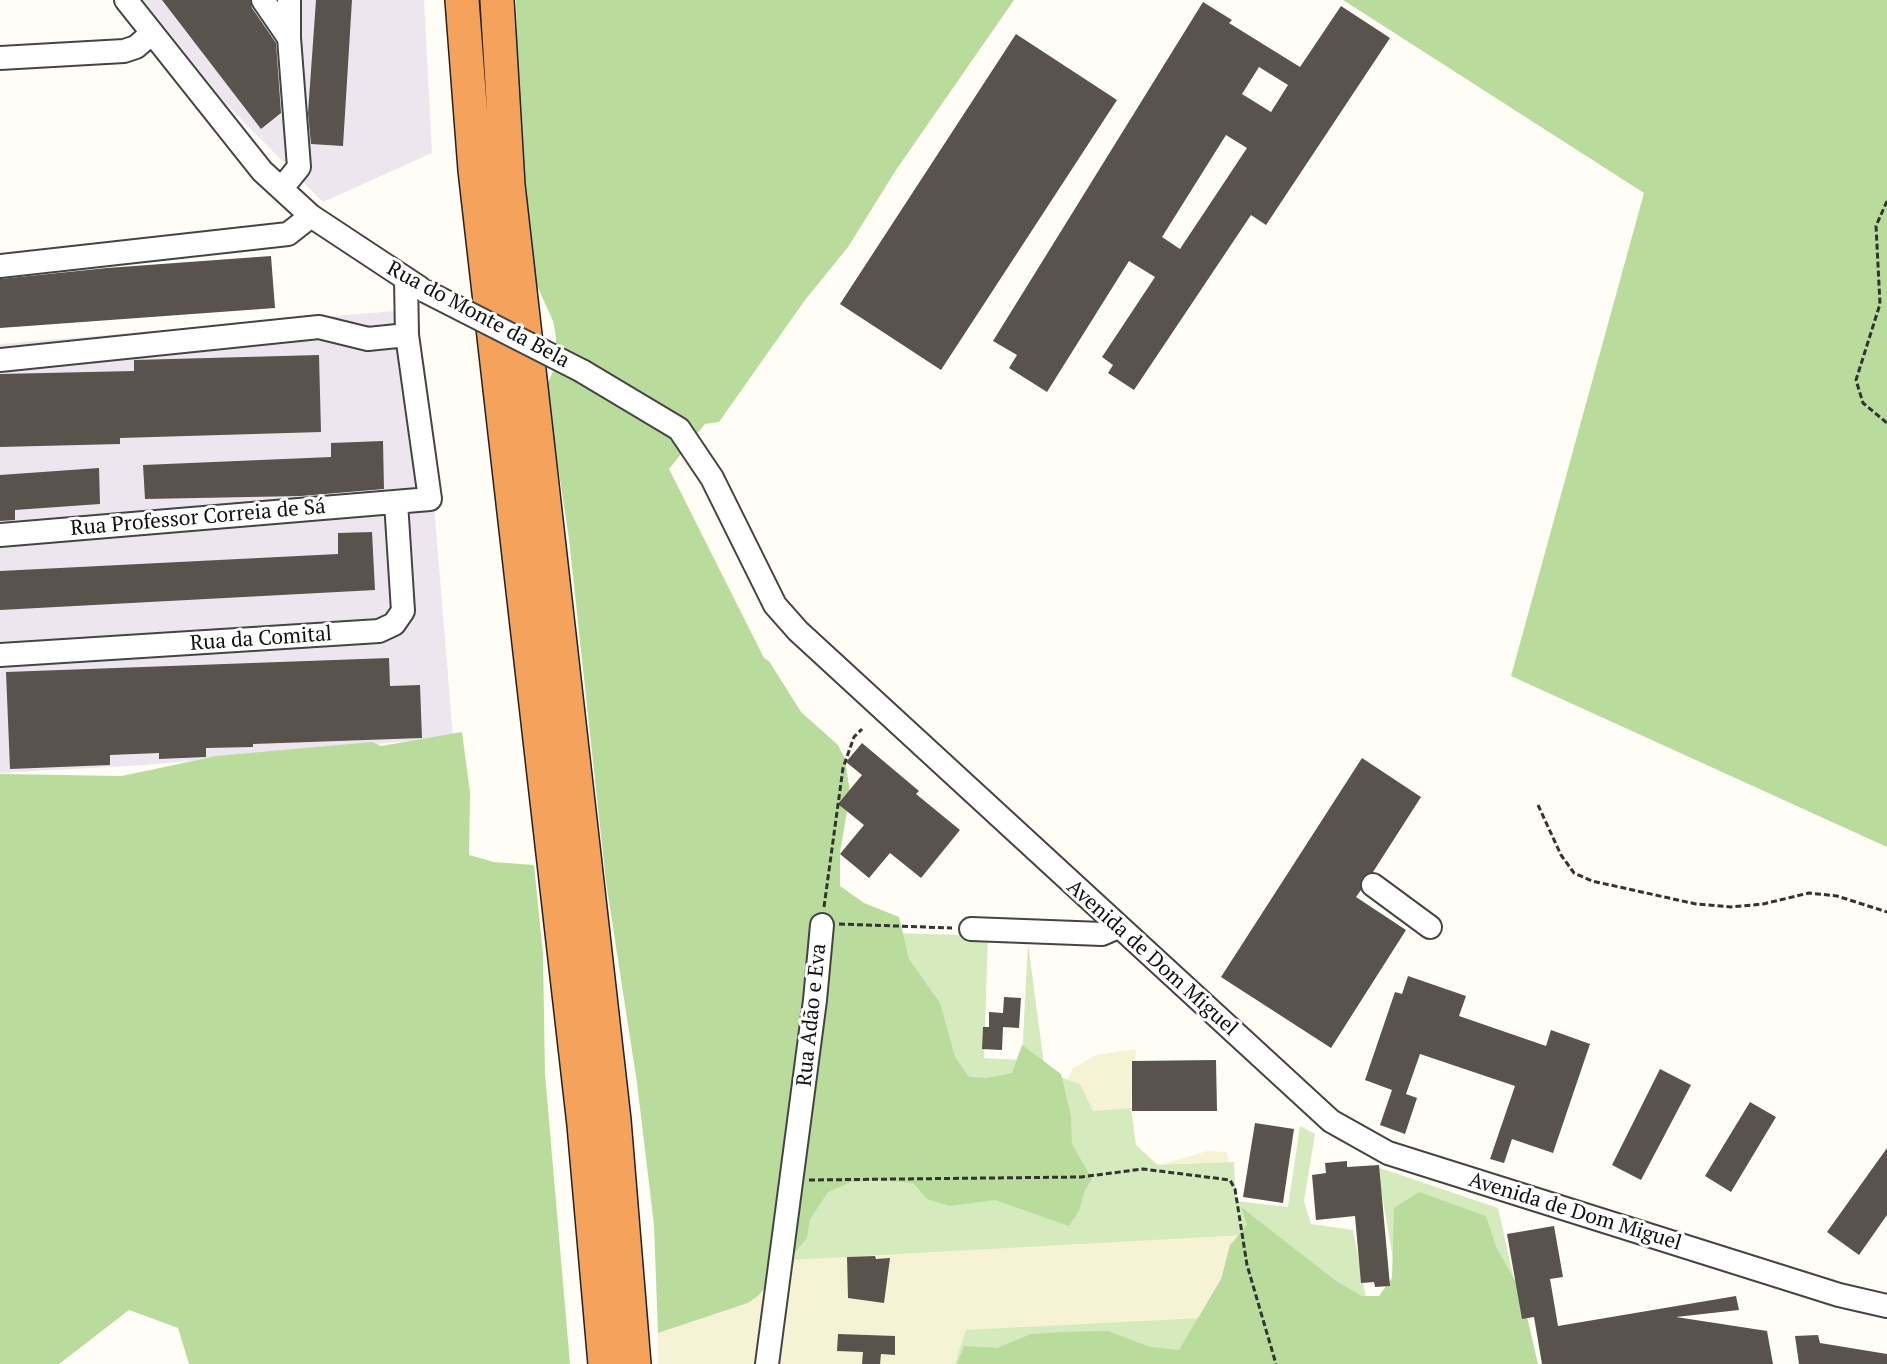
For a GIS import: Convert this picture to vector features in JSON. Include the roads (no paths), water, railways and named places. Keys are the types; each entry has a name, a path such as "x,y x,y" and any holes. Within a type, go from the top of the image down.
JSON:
{"highway":[{"path":"462,0 474,170 584,1125 605,1364"},
{"path":"497,0 508,185 614,1120 634,1364"}],"street":[{"name":"Rua do Monte da Bela","path":"126,0 262,171 311,216 415,286 582,371"},
{"path":"263,0 289,38"},
{"path":"282,188 299,167 289,38 289,0"},
{"path":"0,58 124,51 136,47 152,33"},
{"path":"0,266 288,234 311,216"},
{"path":"0,360 319,327 368,339 407,335 415,286"},
{"name":"Rua Professor Correia de Sá","path":"0,535 430,499 407,335"},
{"name":"Avenida de Dom Miguel","path":"582,371 679,429 712,477 775,605 798,631 1331,1121 1356,1138 1388,1153 1839,1295 1887,1306"},
{"name":"Rua da Comital","path":"0,655 379,632 394,624 403,611 396,501"},
{"path":"1373,885 1430,927"},
{"name":"Rua Adão e Eva","path":"767,1364 815,1000 822,926"},
{"path":"971,929 1102,934 1118,927"}]}
